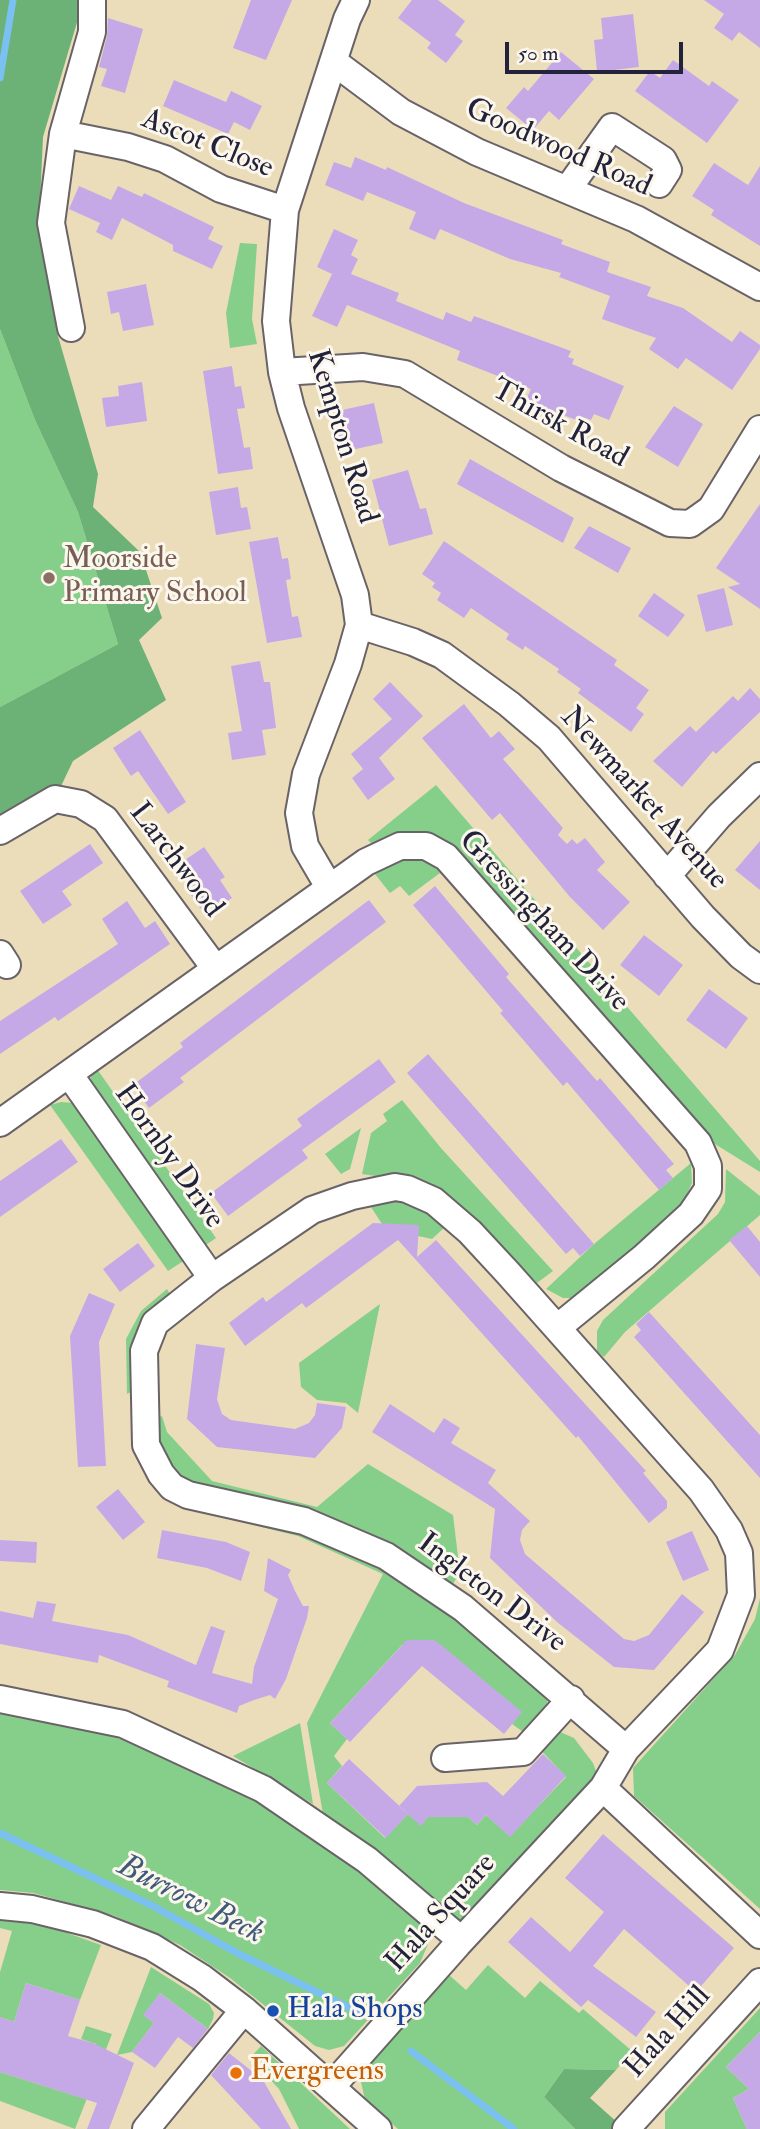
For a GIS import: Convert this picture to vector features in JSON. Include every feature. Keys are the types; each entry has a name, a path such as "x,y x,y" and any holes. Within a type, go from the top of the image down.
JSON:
{"street":[{"path":"71,328 51,223 63,134 92,32 92,0"},
{"name":"Kempton Road","path":"329,887 305,846 299,813 306,774 348,664 359,625 355,595 282,372 276,321 285,210 347,19 356,0"},
{"name":"Goodwood Road","path":"334,62 401,112 477,152 636,219 760,287"},
{"path":"568,190 611,127 663,160 668,170 659,184"},
{"name":"Ascot Close","path":"63,134 128,147 165,159 221,189 285,210"},
{"name":"Thirsk Road","path":"282,372 363,368 405,374 561,468 670,523 690,524 711,509 760,429"},
{"name":"Newmarket Avenue","path":"359,625 413,642 442,655 509,704 560,749 667,876 741,956 760,970"},
{"path":"667,876 719,816 760,776"},
{"name":"Larchwood","path":"0,831 55,799 81,804 104,819 215,968"},
{"name":"Gressingham Drive","path":"0,1122 366,862 400,846 426,846 446,857 698,1143 708,1166 708,1189 691,1214 644,1257 557,1328"},
{"name":"Hornby Drive","path":"69,1074 212,1278"},
{"name":"Ingleton Drive","path":"395,1187 407,1189 434,1201 470,1231 717,1510 739,1553 741,1595 720,1650 626,1749 463,1608 386,1556 304,1521 188,1495 172,1487 161,1474 146,1445 144,1384 147,1337 155,1323 212,1278 312,1210 352,1196 395,1187"},
{"path":"0,1699 123,1724 263,1789 368,1860 461,1940"},
{"path":"445,1758 523,1752 571,1699"},
{"name":"Hala Square","path":"332,2086 461,1940 603,1788 626,1749"},
{"path":"603,1788 760,1934"},
{"path":"0,1906 33,1909 93,1924 152,1947 202,1978 244,2010 378,2129"},
{"name":"Hala Hill","path":"630,2128 760,1982"},
{"path":"146,2129 244,2010"}],"green space":[{"path":"0,0 77,0 78,19 43,137 39,224 58,336 98,474 93,507 140,552 162,618 139,640 166,700 73,761 53,803 0,831 0,707 118,644 78,512 35,420 0,329"},
{"path":"240,243 257,244 252,319 257,344 230,348 226,313"},
{"name":"Moorside Primary School","path":"0,329 35,420 78,512 118,644 0,707"},
{"path":"436,785 760,1161 760,1172 702,1136 409,835 388,836 372,844 368,840"},
{"path":"417,854 431,861 440,873 409,896 400,886 390,893 371,869"},
{"path":"97,1069 216,1238 203,1247 90,1083 91,1076"},
{"path":"402,1100 441,1148 553,1271 537,1283 453,1199 426,1184 362,1174 371,1133 387,1121 383,1114"},
{"path":"74,1103 185,1260 168,1271 50,1105"},
{"path":"361,1128 350,1169 341,1174 325,1154"},
{"path":"691,1163 692,1183 682,1204 585,1291 573,1298 563,1298 546,1289 594,1244"},
{"path":"726,1169 760,1196 760,1215 625,1332 604,1357 597,1351 597,1331 603,1320 718,1214 725,1202"},
{"path":"401,1198 421,1204 446,1226 432,1239 418,1236 382,1224 367,1201"},
{"path":"167,1289 171,1296 135,1390 127,1394 126,1339 141,1311"},
{"path":"380,1304 358,1413 346,1403 317,1400 301,1387 299,1363"},
{"path":"162,1416 167,1432 212,1481 317,1507 368,1464 453,1515 460,1573 452,1585 178,1479 157,1450 154,1419"},
{"path":"233,1513 332,1540 428,1594 546,1693 548,1709 529,1736 512,1724 521,1712 421,1642 402,1645 330,1723 347,1739 334,1756 342,1766 327,1783 385,1838 408,1814 421,1825 428,1817 468,1817 477,1825 486,1815 510,1836 566,1777 535,1744 551,1728 574,1738 593,1763 599,1780 465,1922 457,1923 323,1814 307,1723 383,1574 298,1536 229,1519"},
{"path":"760,1598 760,1909 634,1796 633,1768 735,1655 755,1619"},
{"path":"0,1710 101,1733 151,1748 249,1792 397,1897 421,1924 428,1944 420,1963 344,2046 329,2050 315,2046 230,1978 180,1945 115,1916 33,1893 0,1890"},
{"path":"300,1723 313,1804 233,1756"},
{"path":"0,1918 56,1929 101,1945 80,2000 26,1983 14,2022 0,2017 0,1972 12,1931 0,1928"},
{"path":"488,1965 525,1998 540,1981 579,2013 583,2009 632,2051 616,2070 564,2069 544,2097 575,2129 398,2129 365,2100 361,2082 367,2064 448,1974 466,1990"},
{"path":"151,1967 209,2004 214,2013 213,2019 208,2029 160,1993 144,2015 154,2023 132,2052 117,2055"},
{"path":"760,2008 760,2032 726,2067 749,2089 733,2098 747,2129 665,2129 665,2112"},
{"path":"86,2026 112,2034 75,2129 0,2101 0,2072 79,2097 96,2044 81,2039"},
{"path":"261,2046 350,2129 299,2129 279,2089 250,2058"},
{"path":"564,2069 616,2070 590,2098 618,2123 613,2129 575,2129 544,2097"}],"building":[{"path":"251,0 292,0 266,60 233,48"},
{"path":"412,0 438,0 465,21 455,35 463,41 446,63 427,48 431,43 398,18"},
{"path":"704,0 760,0 760,48 739,32 732,41 714,28 724,14"},
{"path":"633,14 639,67 597,72 594,40 603,39 601,18"},
{"path":"108,18 143,29 125,93 101,86 107,69 99,67 107,36"},
{"path":"561,52 594,79 559,120 549,111 533,130 506,108 524,87 528,91"},
{"path":"673,60 709,86 712,81 739,100 707,143 635,91 650,71 660,78"},
{"path":"174,80 226,102 231,91 262,106 250,130 234,122 228,134 163,106"},
{"path":"355,157 386,170 387,167 464,203 563,240 561,244 610,262 607,272 651,287 647,296 683,308 732,342 740,331 760,345 760,349 732,390 686,358 678,369 649,349 656,338 602,319 610,296 559,277 561,273 510,259 440,229 435,240 409,229 416,212 367,192 363,201 325,185 334,162 351,168"},
{"path":"714,163 748,185 760,166 760,246 711,215 714,210 692,196"},
{"path":"79,186 111,200 118,186 142,197 144,193 214,227 208,239 223,246 212,269 173,251 173,245 122,218 112,240 96,232 100,223 69,209"},
{"path":"334,229 358,240 351,255 358,259 351,274 399,293 396,301 443,320 446,312 471,322 474,316 571,351 568,357 574,359 572,364 624,386 609,420 594,414 591,420 583,417 581,422 526,400 531,389 457,360 460,351 347,305 337,327 312,316 332,274 317,267"},
{"path":"146,284 154,325 123,331 119,312 111,314 107,292"},
{"path":"232,366 235,387 241,386 245,408 237,409 244,448 250,447 253,469 218,474 203,371"},
{"path":"142,382 147,421 106,427 102,398 119,396 118,386"},
{"path":"374,403 383,443 342,452 333,412"},
{"path":"674,406 703,424 678,467 645,447"},
{"path":"470,459 574,518 563,543 457,484"},
{"path":"408,470 420,509 426,508 433,534 389,546 372,480"},
{"path":"238,487 241,508 247,507 251,529 216,535 209,492"},
{"path":"760,504 760,609 728,587 740,584 716,568"},
{"path":"589,526 631,548 618,573 574,548"},
{"path":"278,537 282,559 288,558 291,579 286,580 292,617 298,616 302,637 267,643 249,542"},
{"path":"444,541 617,660 614,665 649,690 636,708 644,714 631,732 578,693 581,689 557,672 559,669 525,646 523,650 506,639 509,634 471,608 464,618 437,600 441,593 432,587 435,583 422,574"},
{"path":"724,588 733,625 706,632 697,595"},
{"path":"654,593 685,615 668,637 638,616"},
{"path":"260,661 264,682 270,682 276,728 262,730 266,755 232,760 228,733 242,731 231,666"},
{"path":"390,682 423,716 379,758 395,779 368,800 352,778 363,769 351,754 392,719 373,699"},
{"path":"750,688 760,699 760,712 716,754 713,751 682,787 653,761 690,726 696,732 733,696 738,701"},
{"path":"464,704 491,738 499,731 515,749 503,759 563,828 558,835 567,844 572,839 577,844 585,838 605,862 597,870 630,902 603,930 570,897 500,813 492,820 422,738"},
{"path":"140,730 186,802 168,814 138,771 131,776 113,748"},
{"path":"760,841 760,890 735,870"},
{"path":"90,844 103,863 62,891 72,905 43,924 20,891"},
{"path":"204,847 225,877 220,880 232,898 206,916 191,895 197,891 179,864"},
{"path":"435,886 509,974 506,977 597,1081 600,1078 674,1164 666,1170 673,1178 659,1190 567,1082 563,1086 413,905"},
{"path":"369,900 386,922 180,1078 184,1082 149,1108 133,1085 183,1047 180,1043"},
{"path":"127,901 145,928 155,921 170,944 58,1021 55,1017 0,1054 0,1021 118,944 102,919"},
{"path":"644,935 683,965 659,996 620,965"},
{"path":"709,989 748,1018 726,1049 686,1020"},
{"path":"428,1054 594,1244 580,1256 573,1248 566,1254 407,1073"},
{"path":"379,1059 396,1082 302,1150 308,1158 228,1216 211,1193 302,1126 297,1119"},
{"path":"61,1139 78,1162 0,1217 0,1181"},
{"path":"373,1223 419,1225 417,1257 436,1240 646,1471 643,1473 667,1501 667,1508 649,1523 578,1436 576,1438 398,1240 306,1308 302,1303 245,1346 229,1323 263,1297 266,1302"},
{"path":"747,1226 760,1242 760,1277 729,1240"},
{"path":"138,1243 155,1266 120,1292 103,1269"},
{"path":"89,1293 115,1304 99,1342 106,1466 78,1467 70,1336"},
{"path":"649,1312 760,1435 760,1478 634,1337 641,1330 636,1324"},
{"path":"196,1344 225,1348 217,1399 222,1414 231,1420 295,1429 309,1423 315,1415 317,1403 346,1407 342,1428 315,1458 217,1447 187,1419"},
{"path":"390,1404 434,1433 444,1418 460,1428 451,1443 496,1470 488,1483 530,1521 522,1530 520,1540 525,1554 624,1639 634,1641 649,1635 682,1594 704,1612 654,1670 614,1667 557,1622 490,1558 495,1509 372,1432"},
{"path":"118,1489 145,1522 123,1540 96,1507"},
{"path":"162,1530 226,1542 250,1552 241,1581 207,1568 157,1558"},
{"path":"692,1531 709,1570 683,1581 666,1542"},
{"path":"0,1540 37,1542 36,1563 0,1561"},
{"path":"268,1558 291,1570 288,1575 295,1591 303,1606 309,1606 307,1618 286,1679 275,1699 270,1695 254,1700 239,1706 237,1713 167,1687 169,1681 99,1655 98,1663 0,1644 0,1611 33,1618 37,1601 56,1604 52,1621 128,1635 196,1665 211,1626 225,1631 212,1673 252,1684 254,1667 278,1599 264,1591"},
{"path":"407,1640 434,1640 522,1712 504,1734 422,1666 350,1742 330,1723"},
{"path":"543,1754 566,1776 510,1837 486,1815 477,1825 468,1817 428,1817 421,1826 399,1806 417,1786 487,1782 503,1796"},
{"path":"349,1759 408,1814 386,1838 327,1783"},
{"path":"603,1834 734,1948 696,1992 624,1929 593,1966 656,2012 636,2037 588,2000 581,2007 508,1942 531,1917 570,1952 604,1912 565,1878"},
{"path":"26,1983 80,2000 68,2036 93,2043 134,2063 109,2129 87,2129 97,2103 0,2072 0,2017 14,2022"},
{"path":"160,1993 208,2029 193,2048 178,2037 155,2068 132,2052 154,2023 143,2015"},
{"path":"760,2032 760,2129 747,2129 733,2098 749,2089 726,2067"},
{"path":"229,2053 263,2080 291,2129 261,2129 211,2075"}],"waterway":[{"path":"0,78 13,0"},
{"name":"Burrow Beck","path":"0,1833 153,1906 239,1954 358,2012"},
{"name":"Burrow Beck","path":"411,2051 514,2129"}],"place":[{"name":"Moorside Primary School","path":"49,578"},
{"name":"Hala Shops","path":"273,2011"},
{"name":"Evergreens","path":"236,2073"}]}
